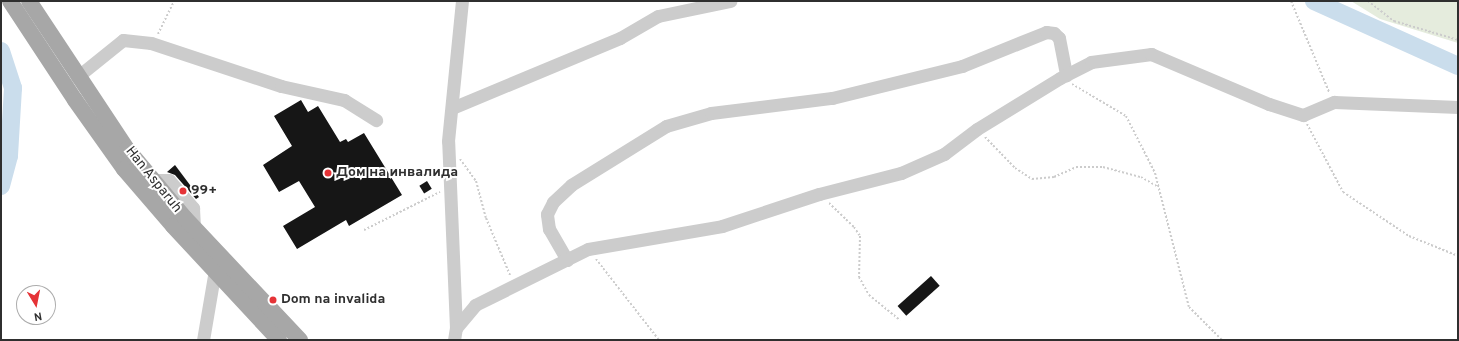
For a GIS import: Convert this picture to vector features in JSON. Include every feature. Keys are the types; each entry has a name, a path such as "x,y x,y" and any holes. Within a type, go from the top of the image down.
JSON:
{"main road":[{"name":"Han Asparuh","path":"10,1 74,100 124,169 279,340"},
{"name":"Han Asparuh","path":"29,1 77,77 127,149 194,228 300,340"}],"street":[{"path":"455,334 448,141 462,1"},
{"path":"452,108 620,38 658,16 730,1"},
{"path":"567,260 549,229 547,214 553,202 571,185 666,126 711,113 832,98 954,68 1046,32 1054,32 1059,38 1063,76"},
{"path":"77,77 123,40 151,43 281,86 344,100 376,120"},
{"path":"455,334 475,305 514,284 588,249 722,226 819,194 901,173 944,154 977,129 1063,76 1091,62 1151,54 1269,104 1303,115 1334,102 1458,107"},
{"path":"203,340 215,270"}],"path":[{"path":"151,43 174,1"},
{"path":"1291,1 1334,102"},
{"path":"1368,1 1394,21 1458,40"},
{"path":"1063,76 1126,116 1155,174 1189,307 1222,340"},
{"path":"1303,115 1343,192 1409,236 1458,256"},
{"path":"977,129 1015,168 1032,178 1054,177 1076,167 1103,167 1140,177 1159,188"},
{"path":"448,141 476,181 486,218 514,284"},
{"path":"364,230 429,196 450,188"},
{"path":"819,194 854,227 860,236 859,277 869,294 900,320"},
{"path":"588,249 659,340"}],"green space":[{"path":"1351,1 1458,1 1458,43 1380,19"}],"building":[{"name":"Дом на инвалида","path":"301,100 308,112 318,106 340,142 346,139 348,142 364,133 402,195 349,226 346,220 297,249 283,226 315,207 299,181 279,192 263,165 292,146 274,116"},
{"path":"175,165 199,197 196,199 175,175 167,172"},
{"path":"427,181 432,189 424,193 419,186"},
{"path":"931,276 940,286 906,316 898,306"}],"waterway":[{"path":"1314,1 1458,66"},
{"path":"1,51 13,88 9,156 1,186"}],"place":[{"name":"Дом на инвалида","path":"328,173"},
{"name":"99+","path":"183,191"},
{"name":"Dom na invalida","path":"273,300"}]}
